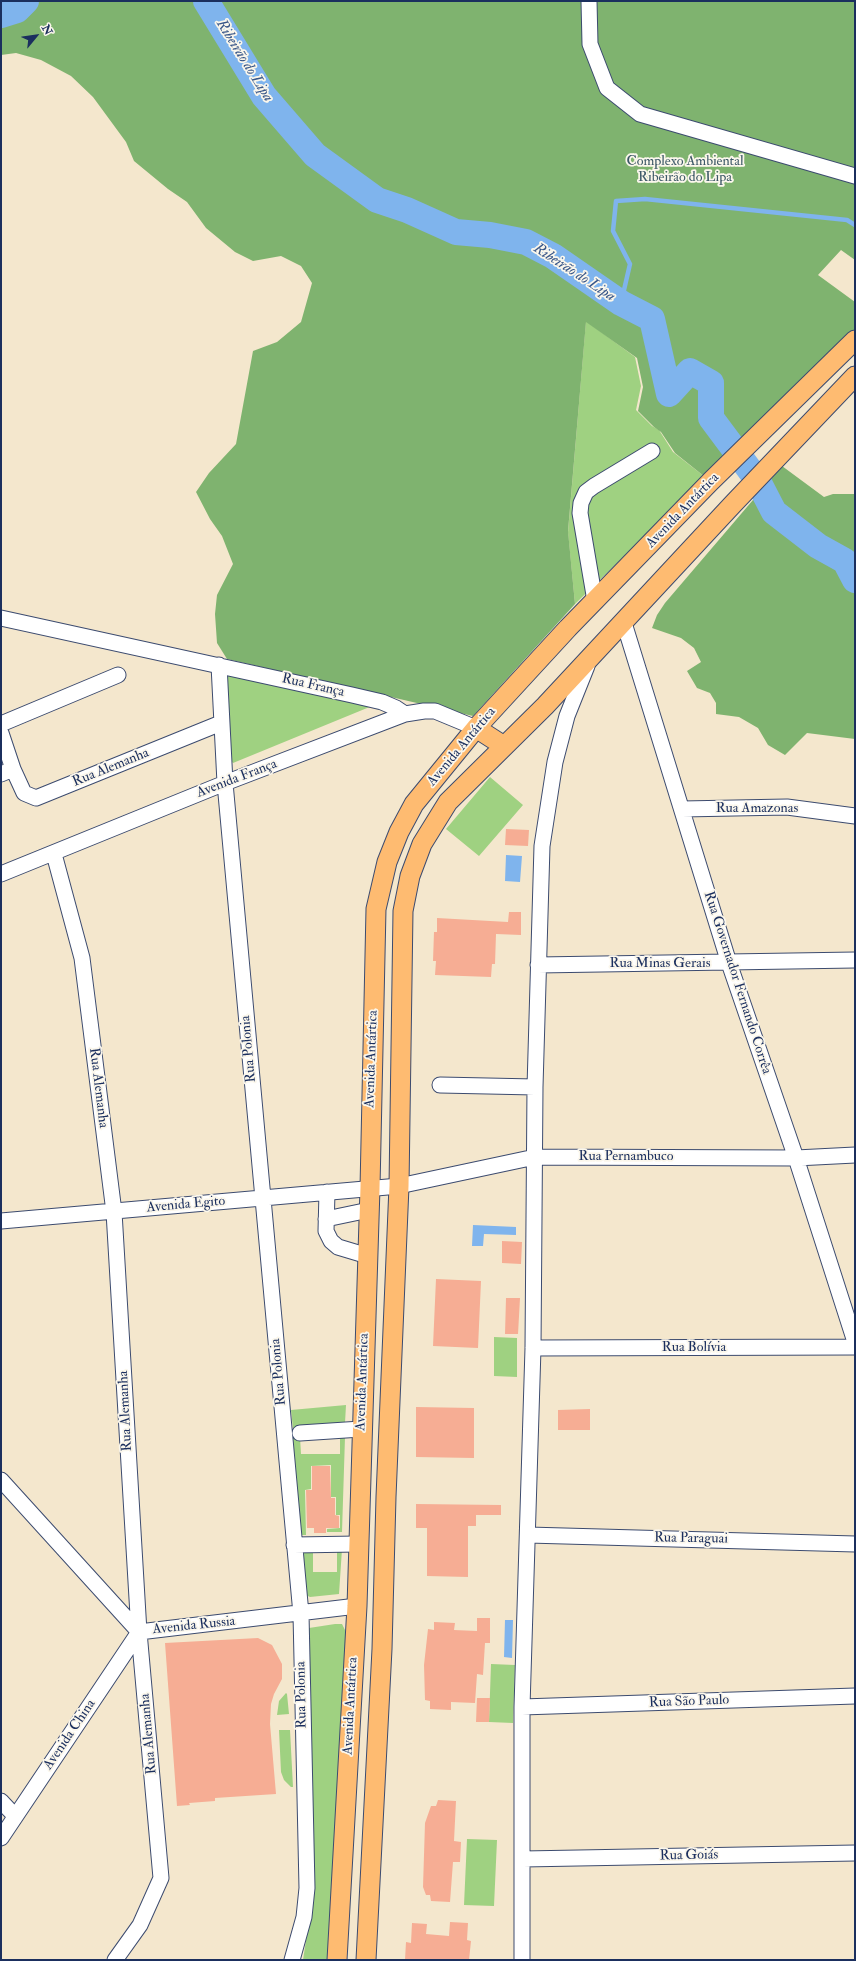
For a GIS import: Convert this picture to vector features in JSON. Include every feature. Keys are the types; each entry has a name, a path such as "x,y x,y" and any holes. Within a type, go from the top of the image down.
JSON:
{"main road":[{"name":"Avenida Antártica","path":"337,1960 357,1606 361,1429 370,1188 376,909 387,862 399,832 414,804 476,728 595,600 711,481 855,340"},
{"name":"Avenida Antártica","path":"366,1960 382,1650 386,1497 400,1186 404,912 410,876 422,844 448,802 545,706 624,623 733,504 855,376"},
{"path":"476,728 504,746"},
{"path":"359,1494 386,1497"}],"street":[{"path":"589,1 590,44 607,88 640,114 855,176"},
{"path":"595,600 580,513 581,503 586,492 594,486 652,451"},
{"name":"Rua França","path":"1,618 382,702 405,714"},
{"name":"Rua Governador Fernando Corrêa","path":"624,623 729,963 796,1158 855,1342"},
{"path":"522,1960 522,1707 533,1348 538,965 542,846 555,762 567,716 591,656"},
{"path":"219,665 224,784"},
{"path":"1,724 118,675"},
{"name":"Avenida França","path":"1,874 54,854 224,784 405,714 435,711 476,728"},
{"name":"Rua Alemanha","path":"1,733 7,771 24,793 36,798 221,723"},
{"name":"Rua Polonia","path":"224,784 300,1614 307,1888 304,1918 292,1960"},
{"name":"Rua Amazonas","path":"682,809 787,807 855,816"},
{"name":"Rua Alemanha","path":"54,854 82,958 114,1212 140,1632 161,1878 140,1925 115,1960"},
{"name":"Rua Minas Gerais","path":"538,965 855,960"},
{"path":"440,1085 536,1087"},
{"name":"Rua Pernambuco","path":"370,1188 400,1186 535,1157 796,1158 855,1155"},
{"name":"Avenida Egito","path":"1,1222 370,1188"},
{"path":"327,1192 326,1231 331,1241 338,1247 368,1256"},
{"path":"326,1219 369,1210"},
{"name":"Rua Bolívia","path":"533,1348 855,1348"},
{"path":"300,1433 361,1429"},
{"name":"Avenida Russia","path":"1,1480 140,1632 357,1606"},
{"name":"Rua Paraguai","path":"528,1535 855,1544"},
{"path":"294,1544 358,1544"},
{"name":"Avenida China","path":"1,1838 140,1632"},
{"name":"Rua São Paulo","path":"522,1707 855,1696"},
{"path":"1,1801 15,1816"},
{"name":"Rua Goiás","path":"523,1859 855,1853"}],"green space":[{"name":"Complexo Ambiental Ribeirão do Lipa","path":"1,1 855,1 855,260 841,250 818,275 855,302 855,330 764,416 705,477 675,453 661,432 638,411 643,387 637,358 586,322 568,531 575,604 473,716 227,659 217,643 215,614 217,595 233,564 222,536 210,519 196,492 209,473 236,444 253,351 277,342 301,322 312,283 301,266 281,256 253,261 235,252 206,228 187,202 168,189 134,161 126,142 93,97 71,76 41,60 16,53 1,55"},
{"path":"586,321 635,357 641,386 636,410 652,426 659,430 673,452 705,477 575,604 568,532"},
{"path":"782,466 824,497 833,494 855,494 855,739 807,733 785,755 768,745 758,728 739,717 716,714 716,703 710,693 697,688 687,671 701,662 694,648 681,638 652,628 657,615 665,603"},
{"path":"226,675 372,706 233,763 228,757"},
{"path":"490,777 523,805 479,856 446,829"},
{"path":"494,1337 517,1338 517,1377 494,1376"},
{"path":"346,1405 345,1423 342,1425 293,1428 291,1410"},
{"path":"300,1437 301,1454 340,1454 340,1437 345,1437 342,1532 327,1532 327,1529 340,1528 340,1515 336,1515 336,1497 331,1497 331,1465 311,1466 311,1489 305,1490 306,1535 299,1535 293,1438"},
{"path":"302,1549 313,1549 313,1572 337,1572 337,1550 342,1549 339,1594 310,1597 306,1595"},
{"path":"342,1624 347,1634 330,1960 303,1960 309,1921 307,1635 309,1628"},
{"path":"491,1664 515,1665 513,1723 489,1722"},
{"path":"286,1693 289,1714 277,1715 279,1701"},
{"path":"279,1730 290,1730 293,1787 291,1787 284,1780 281,1772"},
{"path":"467,1839 497,1840 494,1906 464,1905"}],"water":[{"path":"506,855 522,856 520,882 505,881"},
{"path":"473,1225 516,1227 516,1235 484,1234 483,1246 472,1246"},
{"path":"505,1620 513,1620 512,1658 504,1657"}],"building":[{"path":"506,829 529,830 528,846 505,845"},
{"path":"509,912 521,912 521,935 496,934 495,964 492,964 491,977 435,975 436,961 433,961 434,932 437,932 437,918 508,922"},
{"path":"502,1241 522,1242 521,1264 502,1263"},
{"path":"436,1279 481,1281 478,1348 433,1346"},
{"path":"506,1298 520,1298 518,1334 505,1334"},
{"path":"416,1407 474,1408 474,1458 416,1457"},
{"path":"590,1409 590,1430 558,1430 558,1410"},
{"path":"312,1466 330,1466 331,1498 335,1498 335,1515 339,1516 339,1528 326,1528 326,1533 314,1533 314,1528 307,1528 306,1490 312,1490"},
{"path":"416,1504 501,1505 501,1515 476,1515 476,1526 468,1526 468,1577 427,1576 427,1528 416,1528"},
{"path":"477,1618 490,1618 490,1643 485,1643 483,1675 477,1674 475,1703 451,1702 451,1710 430,1709 430,1701 425,1700 424,1665 428,1629 434,1630 434,1622 455,1623 454,1630 477,1631"},
{"path":"258,1638 272,1645 282,1664 282,1679 274,1694 271,1704 270,1724 276,1794 215,1798 215,1801 189,1803 190,1805 177,1806 165,1643"},
{"path":"477,1698 490,1698 489,1722 476,1722"},
{"path":"438,1800 456,1801 454,1841 461,1842 460,1862 453,1862 450,1902 431,1901 430,1895 426,1895 423,1887 425,1823 431,1806 436,1806"},
{"path":"450,1922 468,1923 467,1940 471,1941 469,1960 405,1960 406,1942 411,1943 412,1923 427,1924 426,1934 449,1936"}],"waterway":[{"name":"Ribeirão do Lipa","path":"1,15 17,10 26,1"},
{"name":"Ribeirão do Lipa","path":"206,1 264,96 315,155 377,200 407,210 456,232 490,235 526,242 553,256 621,303 652,319 669,394 690,371 711,383 711,418 758,481 774,512 818,546 845,561 855,580"},
{"path":"621,303 630,264 613,231 616,201 645,199 847,220 855,225"}]}
